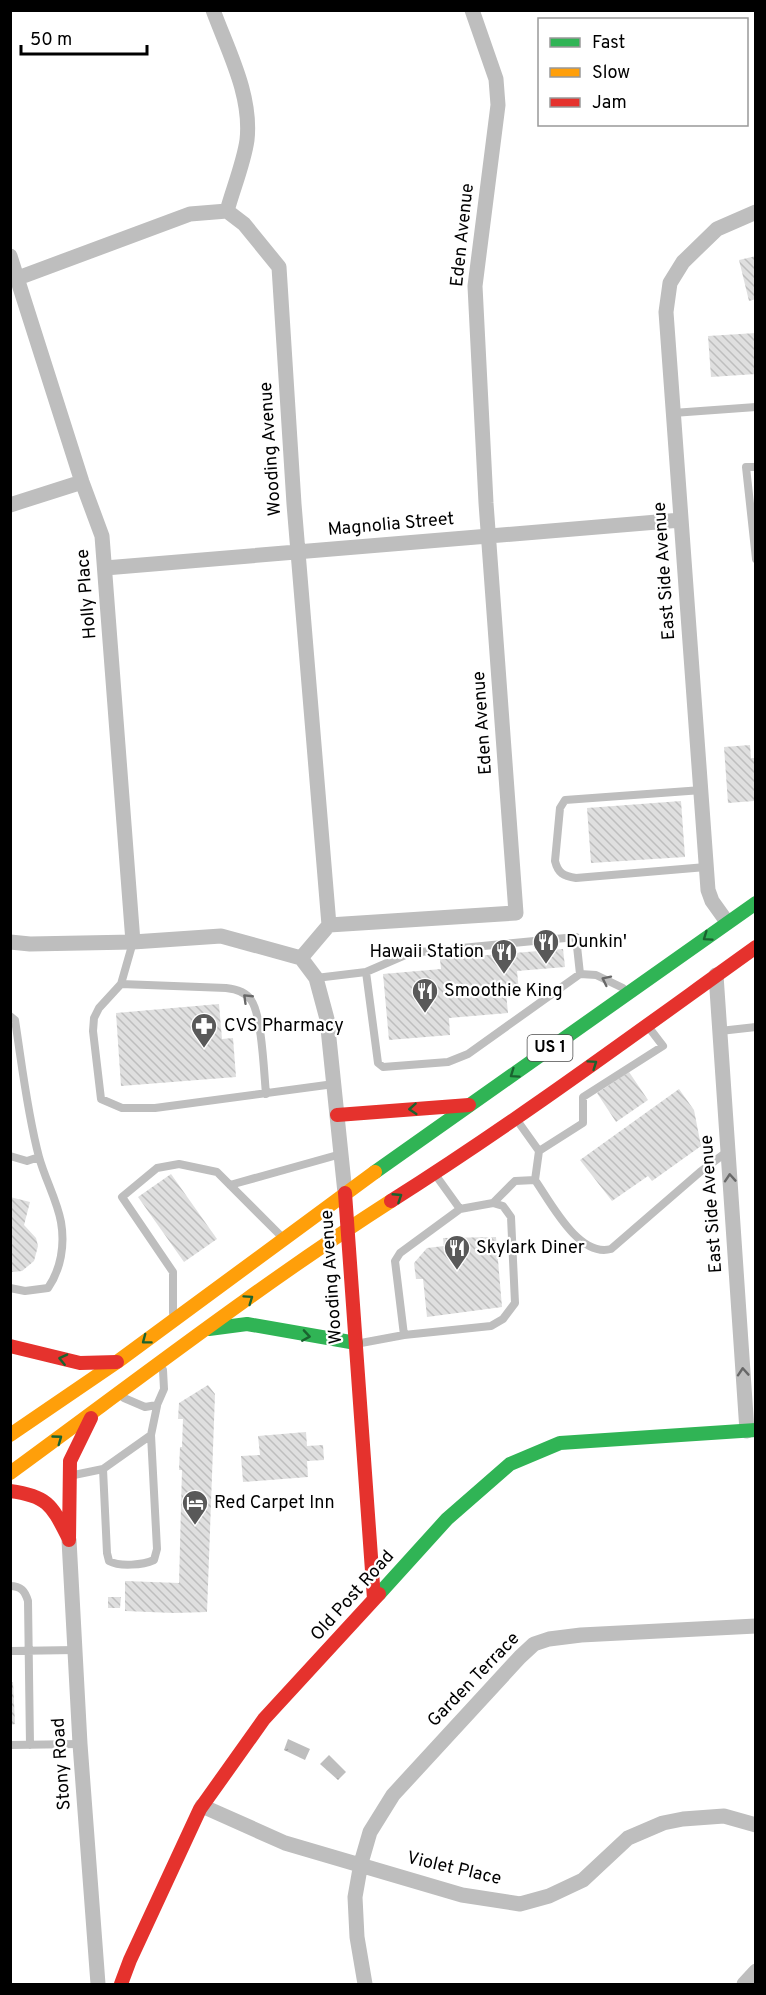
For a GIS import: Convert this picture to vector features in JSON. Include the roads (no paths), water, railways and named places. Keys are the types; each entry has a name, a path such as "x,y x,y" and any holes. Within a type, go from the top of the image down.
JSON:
{"main road":[{"name":"US 1","path":"10,1435 117,1362 345,1193 756,903"},
{"name":"US 1","path":"10,1473 348,1229 434,1174 756,947"},
{"path":"337,1115 471,1104"},
{"name":"Wooding Avenue","path":"345,1193 374,1599"},
{"path":"207,1329 247,1324 356,1343"},
{"path":"10,1346 80,1363 117,1362"},
{"path":"69,1540 70,1461 94,1413"},
{"name":"Old Post Road","path":"121,1984 202,1806 264,1719 447,1519 510,1464 560,1443 751,1430"},
{"path":"10,1491 33,1494 51,1505 69,1540"}],"street":[{"path":"18,278 189,214 227,211 247,140 246,104 213,10"},
{"name":"Eden Avenue","path":"329,925 516,913 488,536 475,286 498,105 496,79 472,10"},
{"name":"Wooding Avenue","path":"227,211 244,224 279,267 298,552 329,925"},
{"name":"East Side Avenue","path":"727,922 712,901 708,890 666,312 670,283 683,262 717,229 756,212"},
{"name":"Holly Place","path":"10,256 82,482 102,536 133,942"},
{"path":"10,505 82,482"},
{"name":"Magnolia Street","path":"105,568 681,520"},
{"path":"10,942 30,944 133,942 221,936 301,958 329,925"},
{"name":"Wooding Avenue","path":"301,958 316,978 327,1019 345,1193"},
{"name":"East Side Avenue","path":"716,975 751,1430"},
{"name":"Stony Road","path":"69,1540 80,1744 98,1984"},
{"name":"Garden Terrace","path":"365,1984 357,1937 355,1897 360,1865 370,1832 393,1794 534,1644 549,1639 581,1635 756,1626"},
{"name":"Violet Place","path":"202,1806 285,1843 462,1895 520,1904 549,1896 583,1880 628,1838 663,1823 724,1816 756,1825"},
{"path":"744,1984 756,1971"}],"lane":[{"path":"673,413 756,408"},
{"path":"756,466 746,467 756,559"},
{"path":"702,790 565,800 560,808 555,861 562,875 576,878 706,867"},
{"path":"316,978 366,972 410,953 576,937 580,974"},
{"path":"133,942 121,984 99,1008 94,1018 93,1030 101,1099 122,1108 155,1108 266,1095 334,1084"},
{"path":"366,972 378,1063 383,1067 448,1062 458,1059 580,974 596,975 630,992"},
{"path":"121,984 226,988 235,989 248,996 253,1002 258,1026 266,1095"},
{"path":"10,1016 15,1020 27,1100 39,1157 61,1221 62,1249 57,1276 48,1288 25,1291 10,1288"},
{"path":"539,1150 583,1123 583,1097 663,1046 648,1025"},
{"path":"720,1030 756,1027"},
{"path":"515,1117 539,1150 535,1180 569,1229 582,1242 603,1251 611,1249 700,1172 728,1151"},
{"path":"230,1185 341,1154"},
{"path":"10,1156 27,1161 39,1157"},
{"path":"174,1320 173,1272 122,1197 157,1168 179,1164 217,1172 284,1239"},
{"path":"434,1174 460,1209"},
{"path":"493,1203 515,1181 535,1180"},
{"path":"356,1343 404,1335 491,1326 510,1312 515,1303 511,1218 503,1206 493,1203 460,1209 397,1257 395,1261 404,1335"},
{"path":"103,1469 109,1561 114,1564 147,1563 154,1560 157,1549 151,1435 157,1406 164,1389 162,1362"},
{"path":"117,1395 145,1407 157,1406"},
{"path":"70,1475 103,1469 151,1435"},
{"path":"10,1586 20,1587 26,1593 30,1745"},
{"path":"10,1651 76,1650"},
{"path":"10,1745 80,1744"}],"water":[{"path":"288,1739 310,1749 305,1760 284,1750"},
{"path":"329,1755 346,1772 338,1780 320,1764"}],"place":[{"name":"Dunkin'","path":"546,965"},
{"name":"Hawaii Station","path":"504,975"},
{"name":"Smoothie King","path":"425,1014"},
{"name":"CVS Pharmacy","path":"204,1049"},
{"name":"Skylark Diner","path":"457,1271"},
{"name":"Red Carpet Inn","path":"195,1526"}]}
